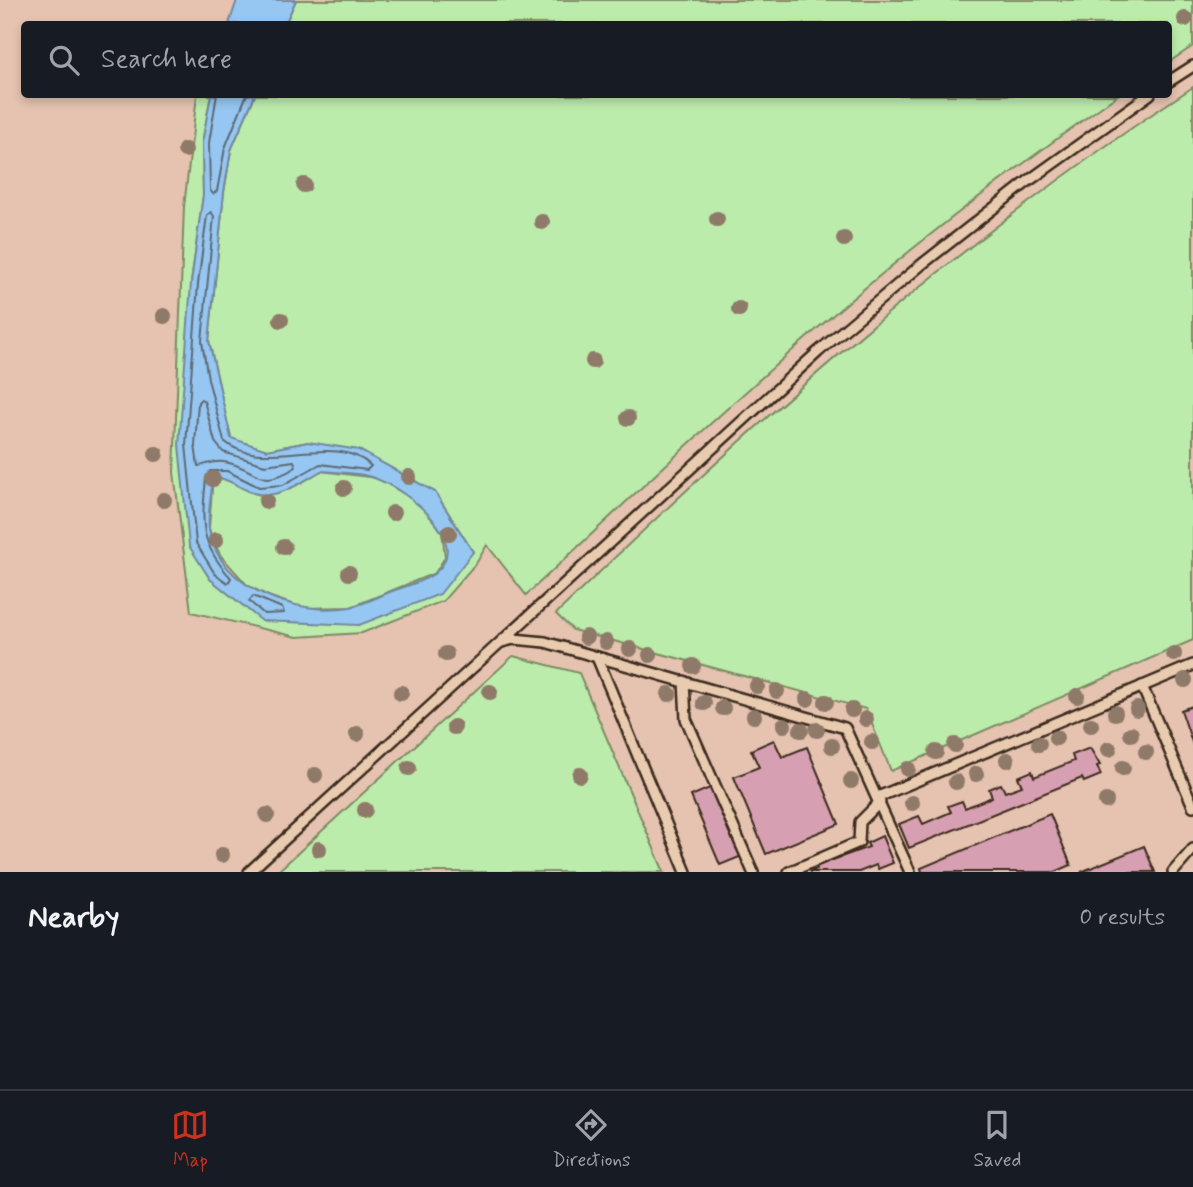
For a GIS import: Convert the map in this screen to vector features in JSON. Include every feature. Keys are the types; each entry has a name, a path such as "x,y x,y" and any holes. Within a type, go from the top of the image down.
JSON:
{"lane":[{"path":"1172,79 1193,66"},
{"path":"249,872 819,351 921,265 1027,182 1144,98"},
{"path":"500,643 526,639 845,728 910,872"},
{"path":"597,657 686,872"},
{"path":"789,872 859,842 860,822 879,799 1193,665"},
{"path":"684,681 686,719 753,872"},
{"path":"1142,686 1190,789 1193,806"},
{"path":"1172,872 1193,849"}],"green space":[{"path":"296,0 1193,0 1193,46 1172,60 1172,21 286,21"},
{"path":"1193,87 1193,640 891,771 866,709 573,630 556,614 706,472 862,335 1024,206"},
{"path":"197,98 210,98 202,143 203,195 191,283 210,579 359,625 473,552 435,492 308,442 267,450 231,439 209,341 224,192 231,150 254,98 1114,98 966,207 832,316 526,595 487,545 477,562 443,601 362,633 297,637 191,612 174,472 184,207"},
{"path":"321,471 377,478 417,501 442,531 445,557 435,573 351,607 303,608 268,596 247,585 221,556 212,539 209,528 213,476 263,495 289,489"},
{"path":"513,656 579,673 664,872 277,872"}],"water":[{"path":"237,0 296,0 286,21 230,21"},
{"path":"210,98 254,98 231,150 224,192 209,341 231,438 267,450 308,442 359,450 435,492 473,552 440,594 359,625 262,621 210,579 189,546 179,445 191,283 203,195 202,143","holes":["321,471 373,477 391,486 432,518 442,532 447,546 445,560 435,573 421,581 350,607 308,607 285,602 245,583 228,569 216,551 209,530 213,477 263,495 281,492"]}],"building":[{"path":"1193,706 1193,745 1181,710"},
{"path":"774,740 782,757 807,747 839,824 766,854 734,777 759,767 751,750"},
{"path":"1090,748 1100,765 1097,766 1101,775 1084,782 1082,778 909,848 899,824 919,816 923,824 951,812 948,806 962,801 965,808 992,797 989,789 1001,784 1005,792 1022,786 1018,777 1032,771 1034,777 1074,761 1072,755"},
{"path":"712,787 742,856 720,865 691,796"},
{"path":"1050,814 1071,865 1055,872 922,872 921,868"},
{"path":"882,836 893,863 878,869 876,865 859,872 809,872 817,869 816,866 869,847 867,843"},
{"path":"1144,846 1155,872 1081,872"}]}
